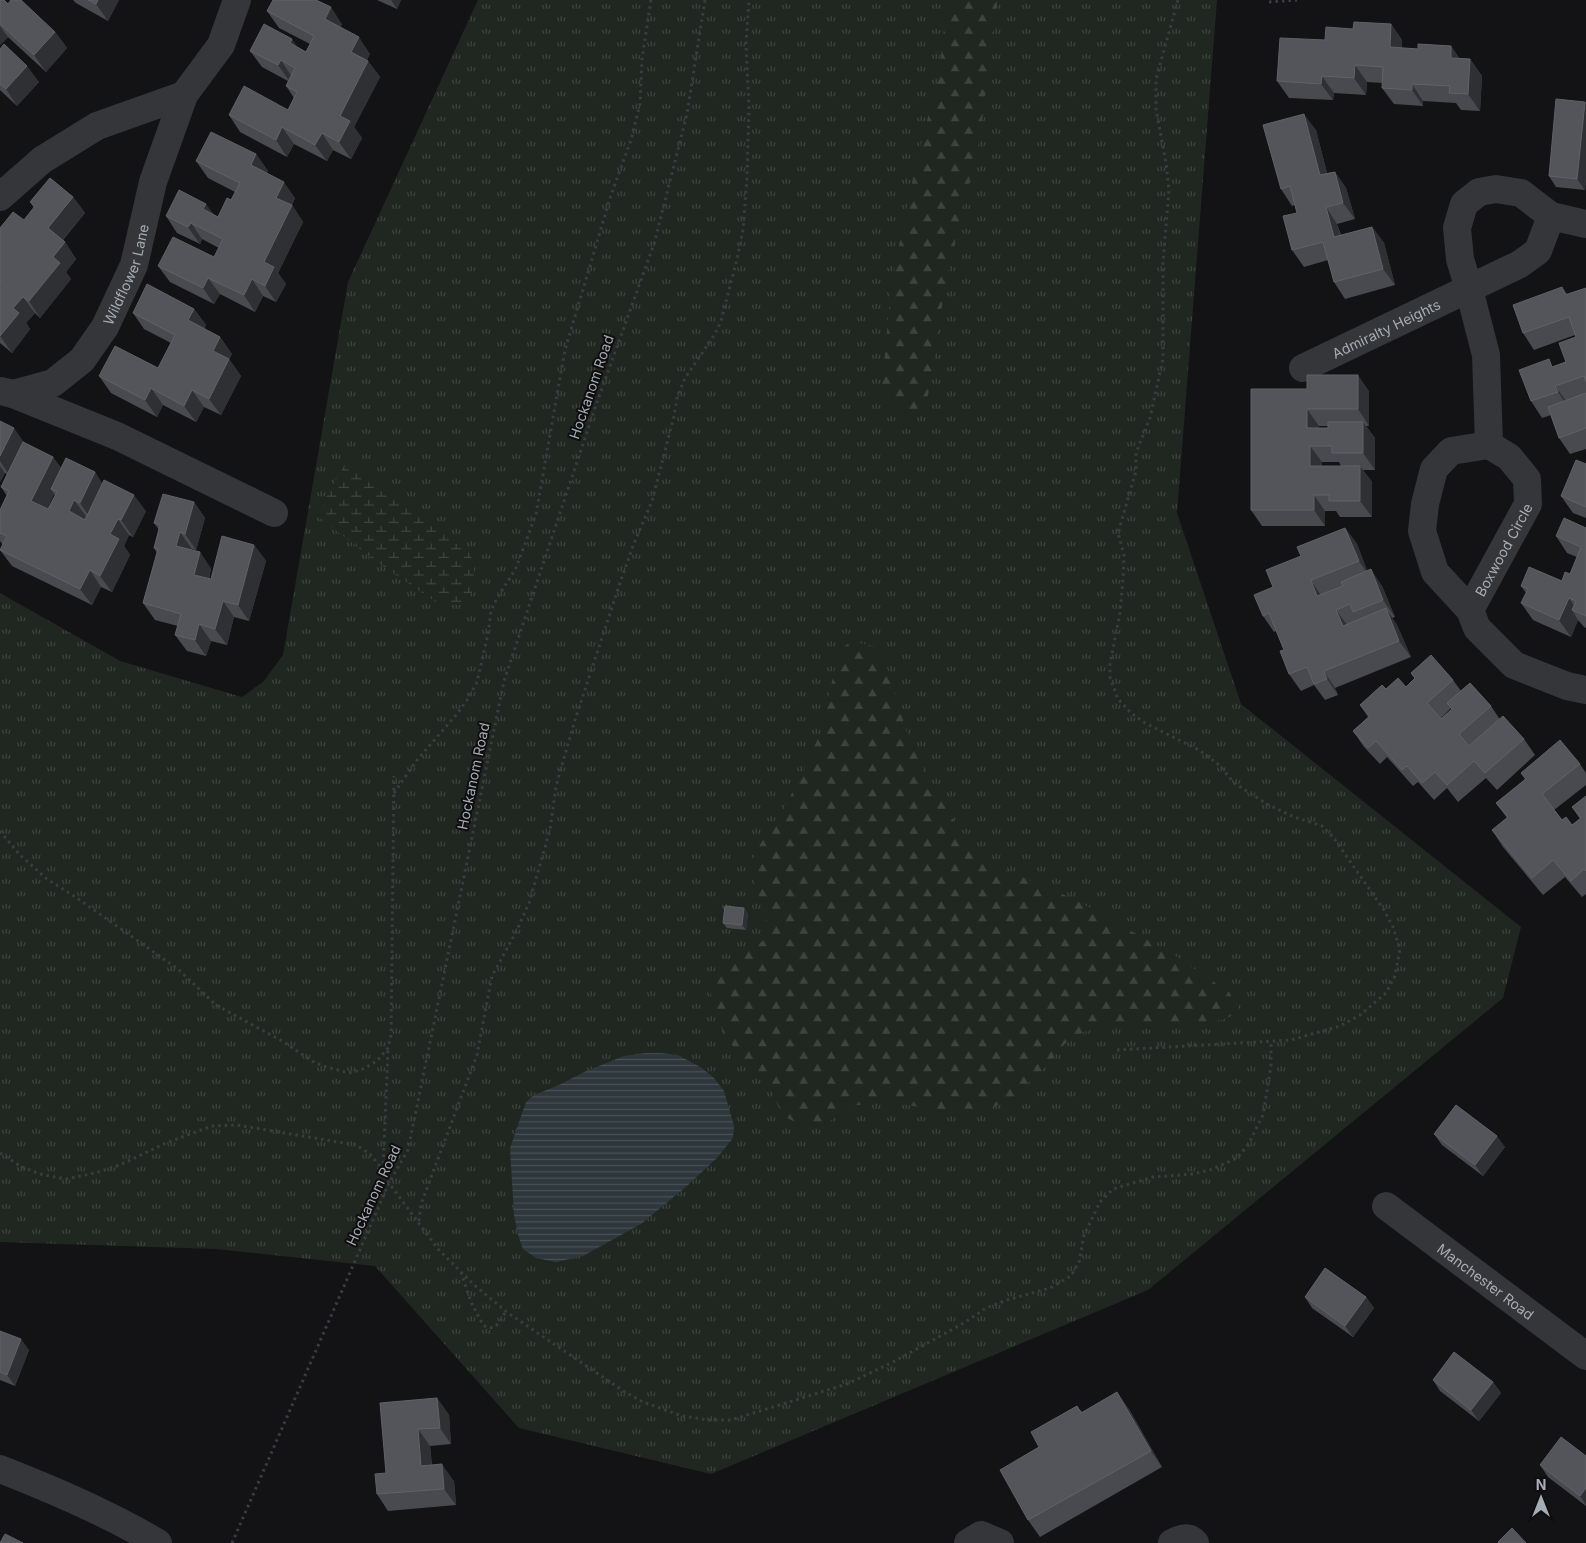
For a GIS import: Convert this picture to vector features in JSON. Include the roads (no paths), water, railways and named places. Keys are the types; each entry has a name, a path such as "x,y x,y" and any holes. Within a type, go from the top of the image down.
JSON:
{"street":[{"name":"Wildflower Lane","path":"6,393 54,383 82,360 105,326 134,265 153,182 184,95 221,45 237,0"},
{"path":"0,197 42,160 97,126 184,95"},
{"path":"1489,445 1486,355 1460,259 1456,228 1464,204 1479,192 1496,189 1521,193 1551,216 1586,224"},
{"name":"Admiralty Heights","path":"1303,368 1520,264 1538,251 1551,216"},
{"path":"6,393 117,436 274,513"},
{"name":"Boxwood Circle","path":"1470,610 1528,504 1527,479 1509,457 1489,445 1451,451 1434,468 1425,504 1422,531 1435,572 1470,610 1477,628 1514,665 1567,686 1586,690"},
{"name":"Manchester Road","path":"1386,1206 1586,1356"},
{"path":"0,1469 58,1492 126,1524 158,1543"},
{"path":"968,1543 980,1535 1000,1543"},
{"path":"1172,1543 1181,1538 1193,1540 1195,1543"}]}
